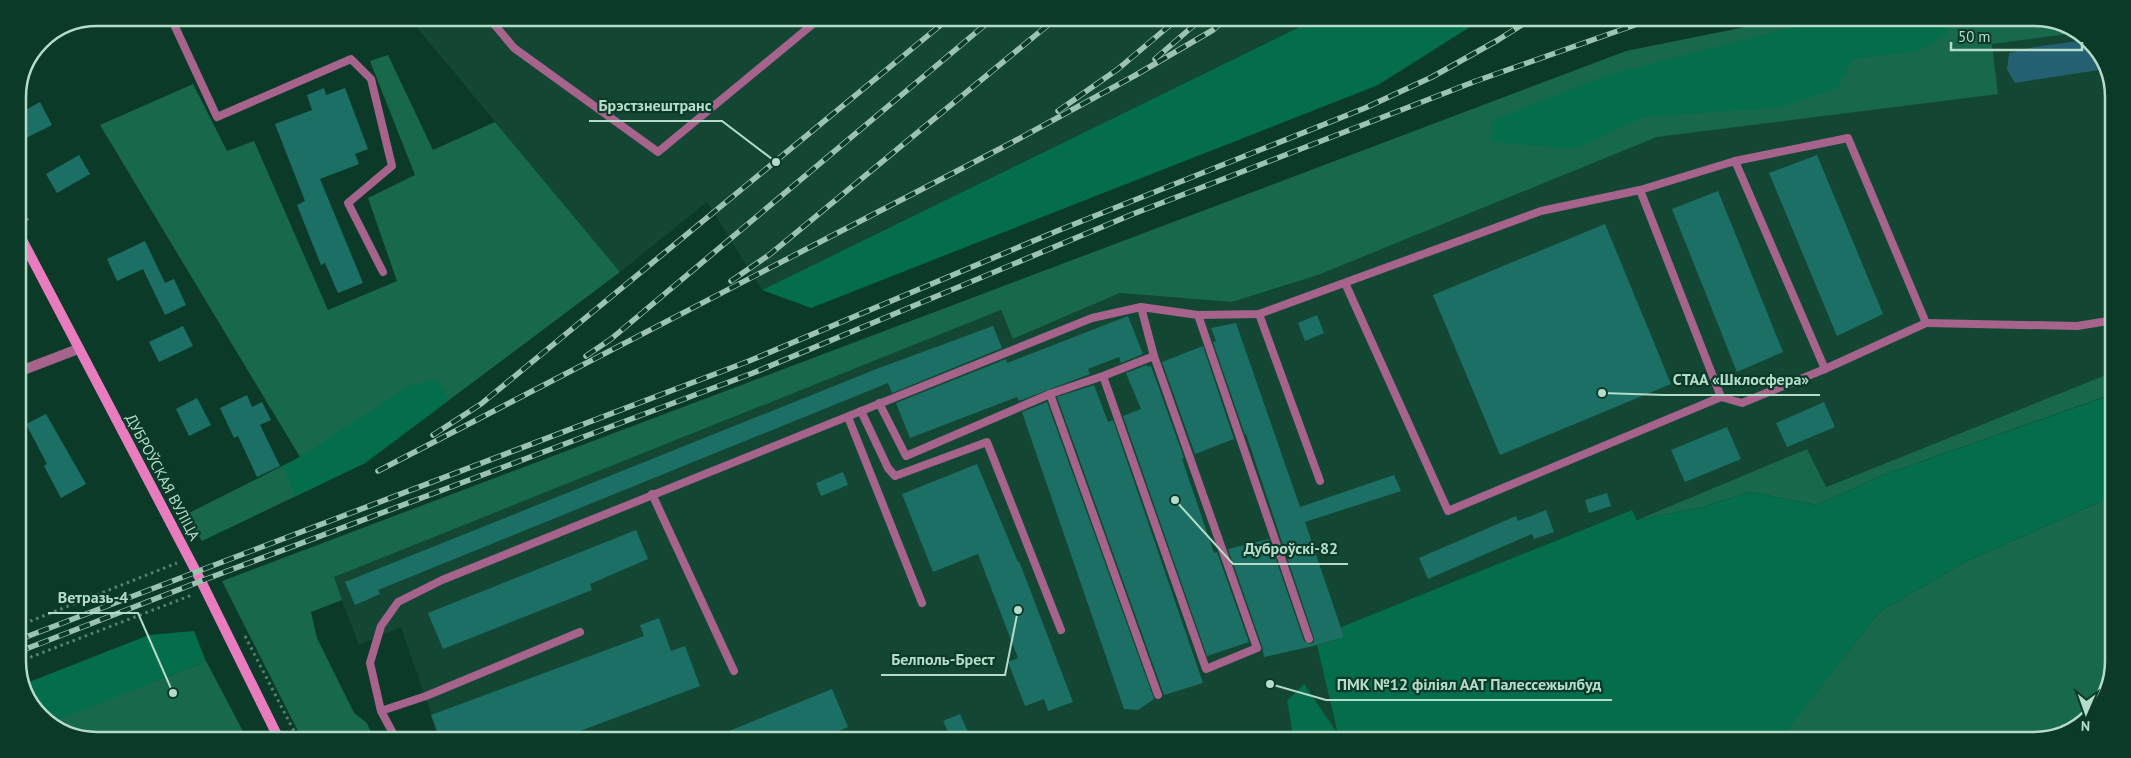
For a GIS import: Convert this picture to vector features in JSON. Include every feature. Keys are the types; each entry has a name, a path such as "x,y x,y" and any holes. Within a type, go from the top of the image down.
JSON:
{"main road":[{"name":"ДУБРОЎСКАЯ ВУЛІЦА","path":"26,247 201,581 276,732"}],"street":[{"path":"26,369 78,348"}],"lane":[{"path":"175,26 217,117 351,59 371,79 392,166 348,203 383,272"},
{"path":"496,26 514,48 658,152 811,26"},
{"path":"392,732 381,711 370,663 381,626 398,602 442,580 652,494 1092,318 1141,308 1198,315 1260,314 1541,211 1640,190 1735,161 1848,138 1926,323"},
{"path":"1735,161 1826,368"},
{"path":"1640,190 1721,396"},
{"path":"1344,283 1448,510 1721,396 1742,402 1826,368 1926,323 2077,326 2105,321"},
{"path":"1103,376 1206,669 1257,648 1154,356 1141,308"},
{"path":"1260,314 1320,482"},
{"path":"1198,315 1309,639"},
{"path":"879,403 906,456 1050,394 1154,356"},
{"path":"1050,394 1158,694"},
{"path":"861,411 888,468 895,476 987,442 1060,630"},
{"path":"848,417 922,603"},
{"path":"652,494 734,671"},
{"path":"381,711 426,696 580,632"}],"path":[{"path":"26,623 177,563"},
{"path":"26,659 192,596"}],"shaded area":[{"path":"416,26 1302,26 762,290 707,202 620,272"},
{"path":"1302,26 1471,26 1378,85 811,308 762,290"},
{"path":"1750,26 2034,26 2057,30 2066,34 1992,44 1998,94 1657,137 1318,275 1232,302 1120,293 1013,339 1001,310 334,577 342,600 311,612 317,638 354,713 367,723 371,732 298,732 222,581 1626,51"},
{"path":"1802,26 1947,26 1948,33 1917,51 1853,59 1837,88 1782,107 1645,117 1573,149 1492,142 1491,121 1607,75"},
{"path":"2066,34 2081,44 2090,54 2101,74 2105,92 2105,375 1825,487 1807,449 1637,520 1631,510 1341,627 1344,637 1339,732 437,732 401,627 359,645 333,577 1001,310 1014,339 1120,293 1232,302 1318,275 1657,137 1998,93 1992,43"},
{"path":"388,55 433,150 495,122 620,272 365,463 202,541 185,515 300,457 100,125 193,84 227,151 254,141 328,310 397,281 368,198 415,175 370,61"},
{"path":"2105,375 2105,405 2104,397 1883,475 1817,505 1750,492 1703,507 1637,520 1807,449 1826,487"},
{"path":"437,380 449,400 365,463 296,496 283,466 300,457 410,385"},
{"path":"2105,397 2105,500 1965,562 1879,612 1786,732 1338,732 1317,645 1344,637 1341,627 1632,510 1637,520 1703,507 1750,492 1817,505 1883,475"},
{"path":"2105,500 2105,661 2101,684 2084,711 2057,728 2034,732 1785,732 1879,612 1965,562"},
{"path":"194,631 205,659 198,665 58,719 41,704 32,688 30,682 149,635"},
{"path":"205,659 243,732 97,732 74,728 56,719 198,665"},
{"path":"1304,684 1337,732 1293,732 1287,701"}],"water":[{"path":"2077,41 2090,54 2099,70 2015,83 2007,69 2009,53 2034,47"}],"building":[{"path":"324,88 326,95 345,88 368,149 355,154 359,164 320,179 363,283 338,293 325,263 321,265 297,205 305,201 275,124 312,110 307,95"},
{"path":"40,102 52,125 26,138 26,110"},
{"path":"79,155 90,174 57,193 46,174"},
{"path":"1817,155 1883,314 1837,336 1769,173"},
{"path":"1718,191 1783,352 1737,372 1672,209"},
{"path":"1605,224 1671,384 1500,455 1433,295"},
{"path":"145,241 165,283 174,279 186,305 165,315 143,269 117,281 107,259"},
{"path":"1317,315 1324,333 1305,341 1298,323"},
{"path":"1128,316 1143,354 1121,363 1119,357 1088,369 1090,374 1019,401 1017,397 910,438 896,403 1006,359 1007,363"},
{"path":"1236,323 1300,507 1394,475 1401,491 1305,522 1344,637 1264,657 1262,646 1228,549 1269,539 1304,641 1310,644 1314,642 1314,638 1246,434 1213,342 1216,341 1211,328"},
{"path":"183,326 193,346 159,362 149,342"},
{"path":"993,326 1002,348 892,393 888,383 378,590 380,594 355,605 345,582 879,368"},
{"path":"1203,346 1234,439 1195,454 1162,362"},
{"path":"1147,365 1148,367 1151,366 1184,458 1182,459 1214,553 1217,552 1249,642 1207,656 1123,416 1141,409 1126,373"},
{"path":"1094,385 1108,422 1113,420 1203,683 1164,695 1057,397"},
{"path":"247,395 252,407 262,402 271,420 260,425 280,466 257,477 238,436 234,438 220,408"},
{"path":"197,398 211,425 189,436 176,409"},
{"path":"1047,402 1154,699 1138,710 1124,709 1022,412"},
{"path":"1824,402 1835,427 1787,447 1776,423"},
{"path":"46,414 86,484 61,498 44,466 47,464 26,424"},
{"path":"1727,427 1741,459 1685,482 1671,450"},
{"path":"977,464 1019,561 1073,702 1048,711 1044,699 1025,706 1008,662 1018,658 978,554 933,572 902,494"},
{"path":"843,472 848,485 821,496 816,483"},
{"path":"1607,493 1611,506 1589,513 1585,500"},
{"path":"1546,510 1554,532 1534,539 1532,534 1428,579 1419,558 1516,516 1518,521"},
{"path":"636,530 648,559 590,584 592,590 443,649 428,613"},
{"path":"659,618 671,651 685,646 700,686 577,732 437,732 431,715 644,636 640,625"},
{"path":"832,689 848,727 836,732 727,732"},
{"path":"960,714 968,732 948,732 943,721"}],"railway":[{"path":"433,435 481,404 940,26"},
{"path":"586,356 611,339 984,26"},
{"path":"731,281 769,255 1047,26"},
{"path":"1058,111 1118,69 1169,26"},
{"path":"1155,59 1193,26"},
{"path":"378,471 1011,143 1134,76 1217,26"},
{"path":"26,637 749,361 1057,231 1365,108 1432,77 1520,26"},
{"path":"26,649 753,373 1133,214 1476,81 1632,26"}],"place":[{"name":"Брэстзнештранс","path":"776,162"},
{"name":"СТАА «Шклосфера»","path":"1602,393"},
{"name":"Дуброўскі-82","path":"1175,500"},
{"name":"Белполь-Брест","path":"1018,610"},
{"name":"ПМК №12 філіял ААТ Палессежылбуд","path":"1270,684"},
{"name":"Ветразь-4","path":"173,693"}]}
